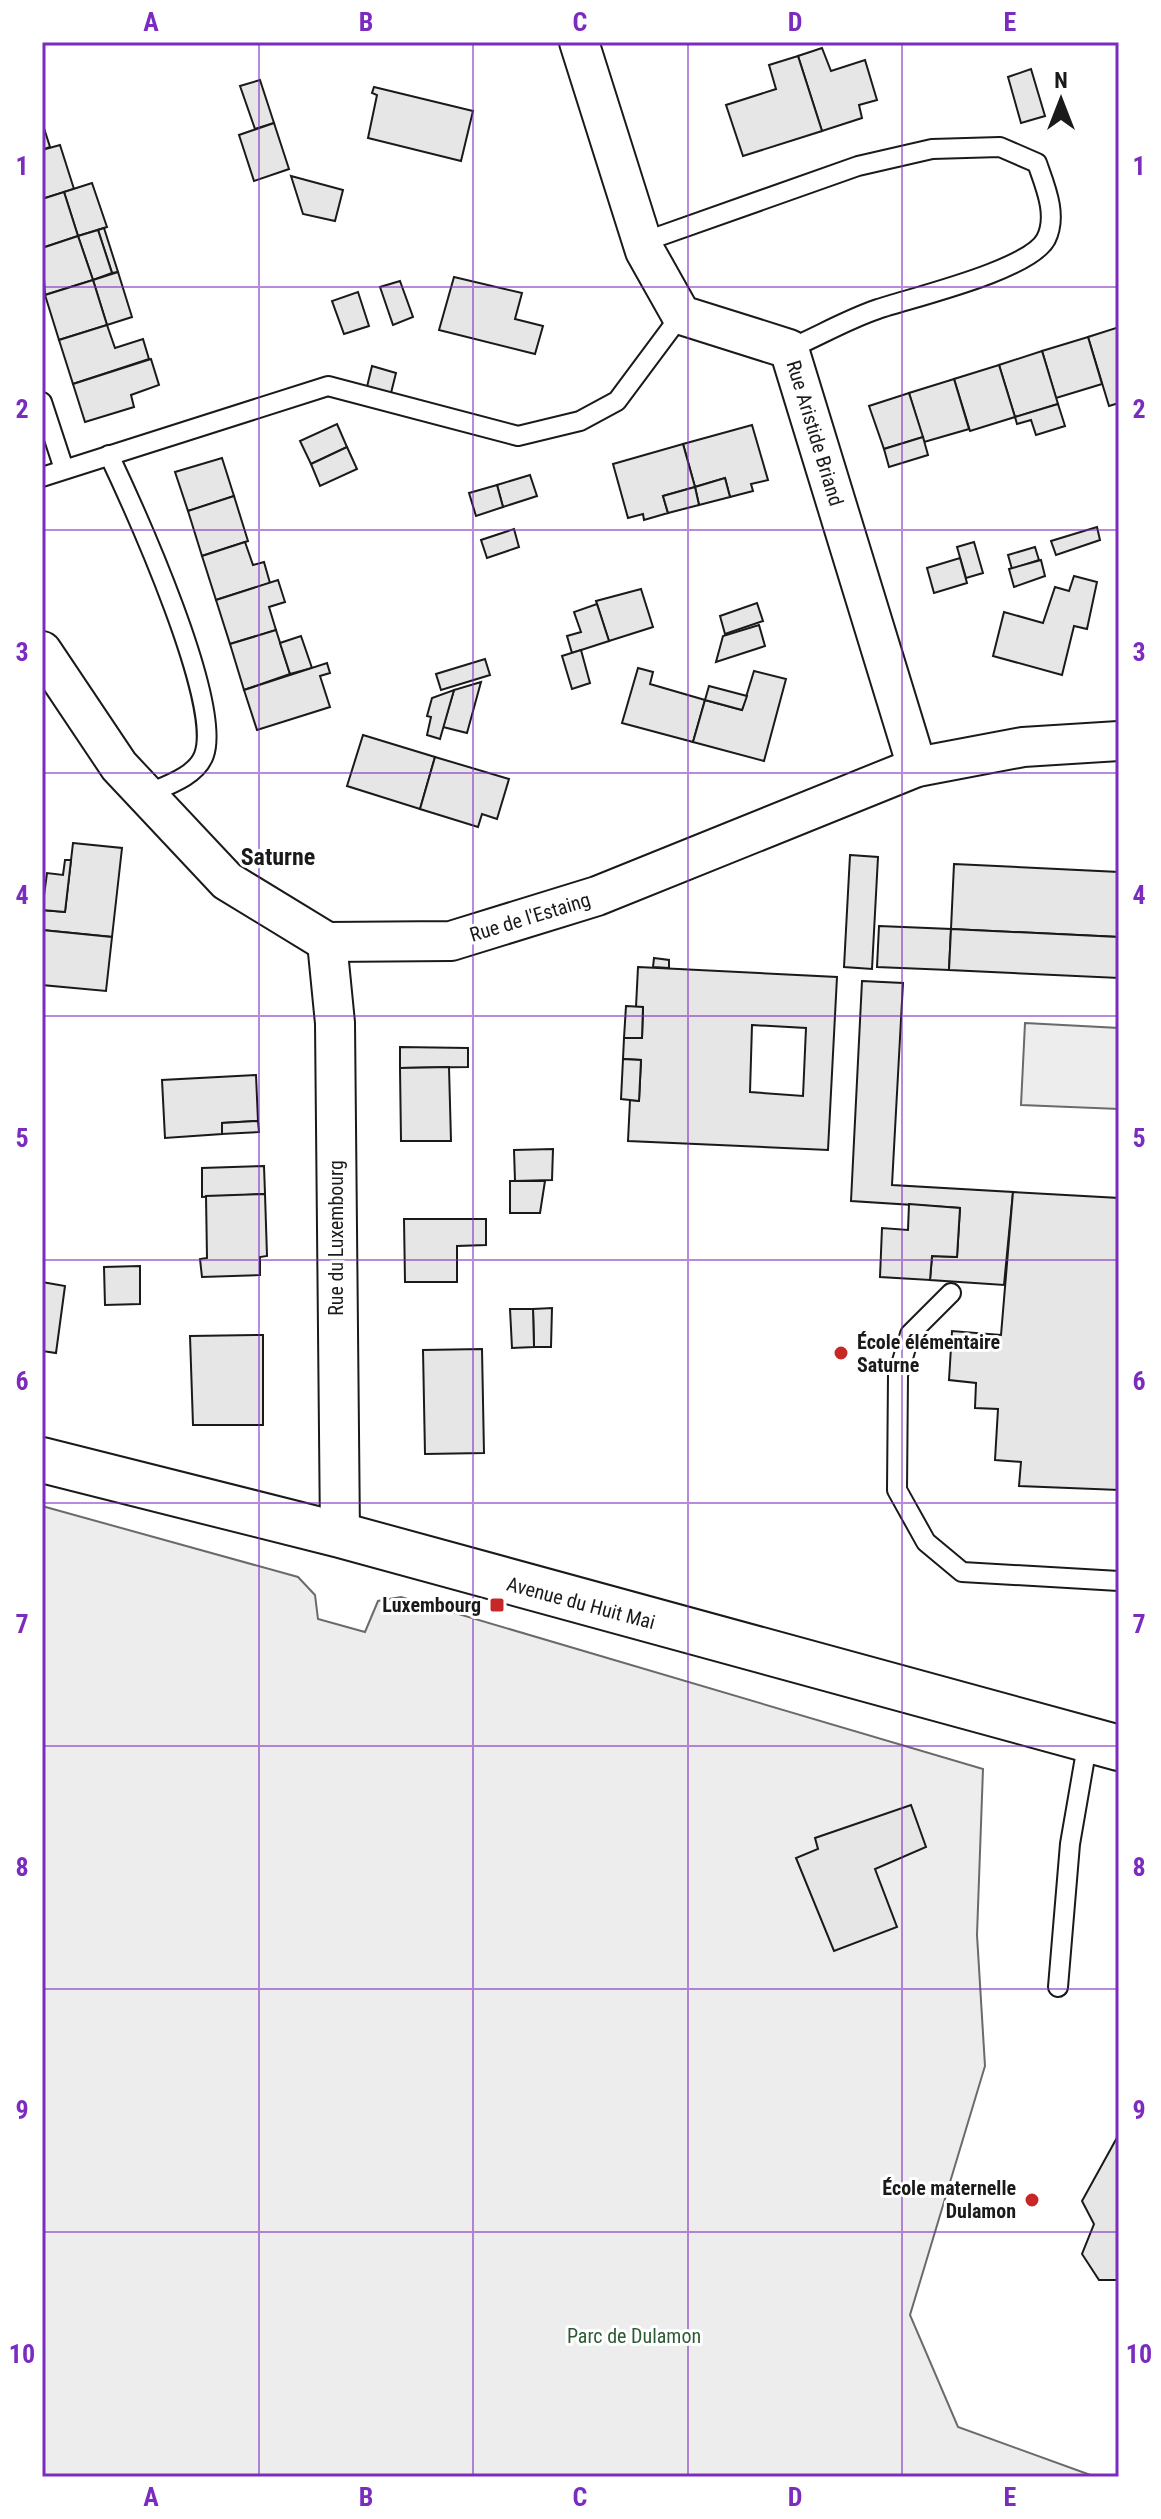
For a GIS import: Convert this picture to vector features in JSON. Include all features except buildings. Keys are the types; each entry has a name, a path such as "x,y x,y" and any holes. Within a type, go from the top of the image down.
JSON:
{"main road":[{"name":"Avenue du Huit Mai","path":"42,1460 340,1535 1104,1744"}],"street":[{"path":"579,42 643,242 663,287 681,315"},
{"name":"Rue Aristide Briand","path":"681,315 789,349 917,767"},
{"path":"42,651 119,766 227,881 327,942"},
{"name":"Rue de l'Estaing","path":"327,942 451,941 597,896 917,767 1023,747 1119,741"},
{"name":"Rue du Luxembourg","path":"327,942 335,1023 340,1535"}],"lane":[{"path":"643,242 858,166 932,149 1000,147 1037,163 1049,200 1050,224 1045,241 1026,258 966,282 876,310 789,349"},
{"path":"42,477 328,386 518,436 580,421 617,401 681,315"},
{"path":"42,402 64,469"},
{"path":"109,455 181,625 208,735 204,757 188,775 145,795"},
{"path":"951,1293 910,1334 898,1375 897,1490 926,1542 962,1572 1119,1581"},
{"path":"1058,1987 1070,1844 1104,1744"}],"shaded area":[{"path":"1025,1023 1119,1028 1119,1109 1021,1105"},
{"path":"42,1506 298,1577 315,1595 318,1619 365,1632 378,1601 401,1597 983,1769 977,1935 985,2066 910,2315 958,2427 1096,2477 42,2477"}],"place":[{"name":"École élémentaire Saturne","path":"841,1353"},
{"name":"Luxembourg","path":"497,1605"},
{"name":"École maternelle Dulamon","path":"1032,2200"}],"district":[{"name":"Saturne","path":"278,857"}],"park label":[{"name":"Parc de Dulamon","path":"634,2336"}]}
